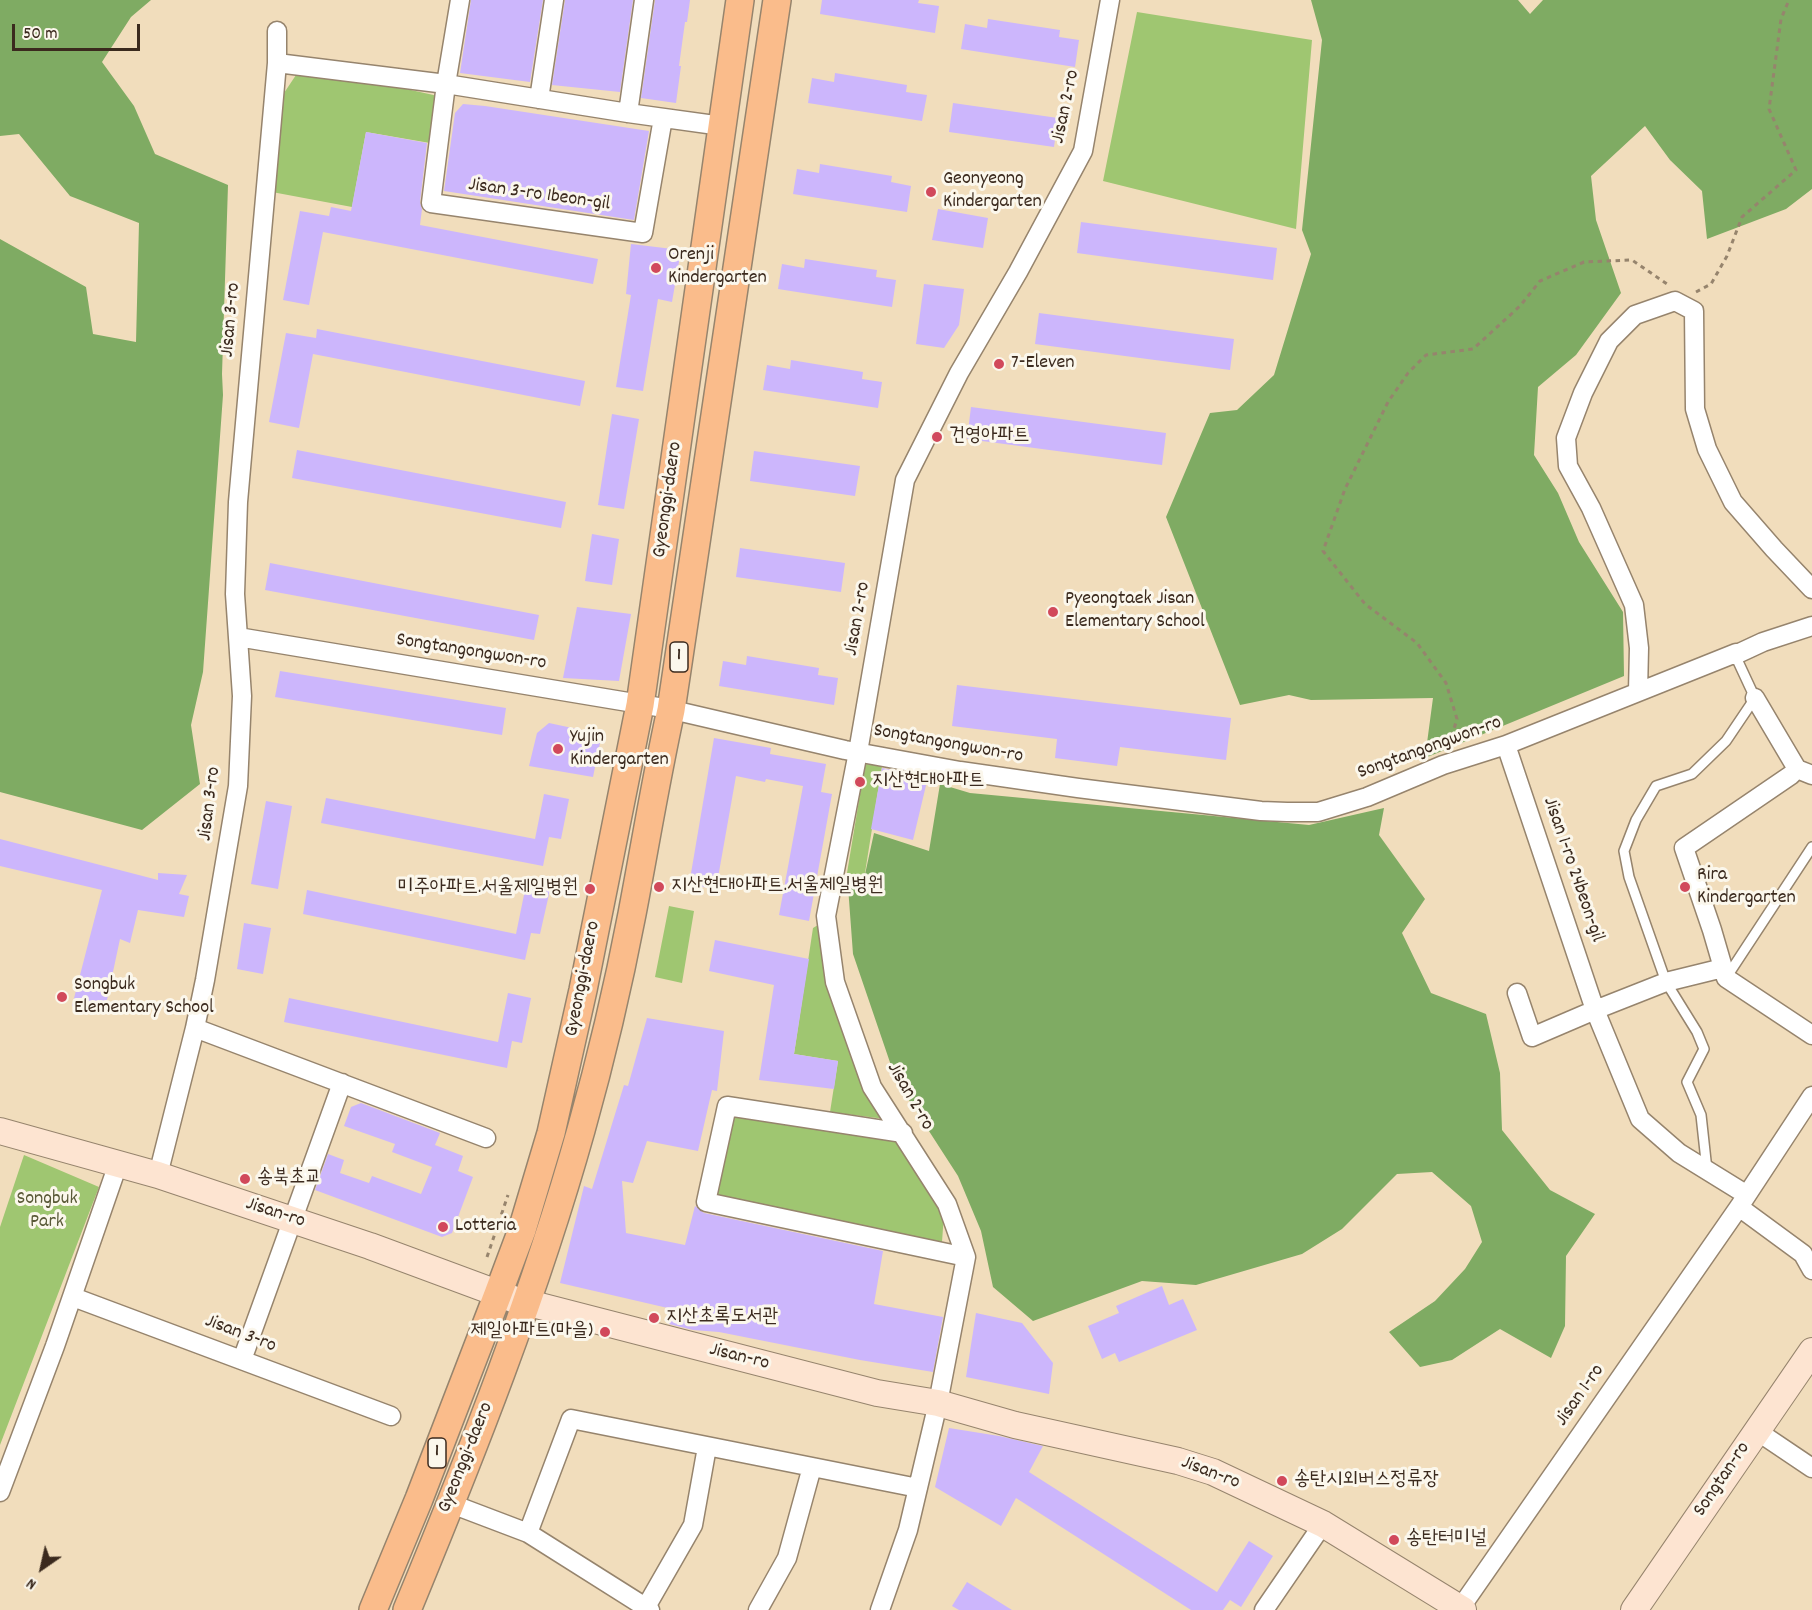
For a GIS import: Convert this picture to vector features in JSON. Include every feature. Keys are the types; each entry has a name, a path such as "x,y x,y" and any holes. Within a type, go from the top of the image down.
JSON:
{"main road":[{"name":"Gyeonggi-daero","path":"373,1610 419,1499 488,1290 522,1230 551,1133 583,990 640,705 741,0"},
{"name":"Gyeonggi-daero","path":"406,1610 491,1400 526,1303 566,1183 605,1034 632,916 671,710 777,0"},
{"name":"Jisan-ro","path":"0,1131 158,1175 370,1246 526,1303 877,1393 938,1403 1015,1425 1178,1461 1213,1472 1323,1524 1461,1609"},
{"name":"Songtan-ro","path":"1634,1610 1812,1351"}],"street":[{"path":"446,84 460,0"},
{"path":"539,99 554,0"},
{"path":"628,113 644,0"},
{"name":"Jisan 2-ro","path":"880,1610 906,1537 918,1488 938,1403 966,1257 948,1204 872,1087 835,982 826,916 858,752 905,480 959,373 1018,272 1083,151 1110,0"},
{"name":"Jisan 3-ro","path":"158,1175 206,980 238,786 242,696 235,594 238,502 277,63 276,31"},
{"path":"277,63 446,84 722,126"},
{"name":"Jisan 3-ro 1beon-gil","path":"446,84 431,203 643,233 663,118"},
{"path":"1638,692 1639,648 1634,605 1591,508 1568,466 1566,438 1583,393 1609,341 1635,315 1675,301 1694,302 1695,409 1707,449 1732,502 1812,589"},
{"name":"Songtangongwon-ro","path":"238,637 671,710 858,752 960,771 1261,811 1318,812 1367,797 1443,765 1506,745 1763,642 1812,626"},
{"path":"1755,698 1804,772 1791,775 1684,848 1725,973 1812,1035"},
{"name":"Jisan 1-ro 24beon-gil","path":"1506,745 1595,1010 1640,1119 1679,1153 1707,1171 1743,1201"},
{"path":"1517,993 1532,1038 1666,982 1725,973"},
{"path":"195,1028 486,1138"},
{"path":"242,1360 342,1083"},
{"name":"Jisan 1-ro","path":"1461,1609 1743,1201 1812,1096"},
{"path":"903,1133 727,1106 706,1202 966,1257"},
{"path":"0,1491 73,1297 118,1164"},
{"path":"1743,1201 1803,1254 1812,1270"},
{"name":"Jisan 3-ro","path":"73,1297 391,1416"},
{"path":"528,1533 572,1419 918,1488"},
{"path":"1757,1431 1812,1468"},
{"path":"449,1503 528,1533 648,1609 693,1525 707,1447"},
{"path":"758,1610 788,1558 812,1467"},
{"path":"1264,1610 1323,1524"}],"lane":[{"path":"1707,1171 1701,1115 1687,1082 1704,1050 1697,1032 1666,982 1629,877 1624,851 1636,820 1656,786 1692,774 1726,741 1755,698 1735,655"},
{"path":"1725,973 1812,847"}],"path":[{"path":"1694,302 1711,284 1727,255 1742,217 1796,170 1769,109 1781,19 1789,0"},
{"path":"1443,765 1458,719 1446,683 1417,643 1365,604 1323,551 1345,489 1364,449 1388,402 1408,374 1426,355 1473,349 1520,306 1540,281 1584,262 1632,260 1678,291"},
{"path":"488,1290 509,1190"}],"green space":[{"path":"0,0 151,0 131,17 102,62 134,106 155,154 228,185 223,395 203,672 191,725 200,784 142,830 0,792 0,239 86,287 93,334 136,342 139,223 70,196 19,134 0,136"},
{"path":"1311,0 1518,0 1530,14 1543,0 1812,0 1812,189 1786,209 1707,239 1702,191 1670,160 1645,126 1591,176 1596,220 1621,293 1576,355 1538,387 1534,455 1558,493 1579,542 1623,612 1624,676 1425,758 1433,698 1311,700 1289,695 1240,705 1166,517 1210,413 1237,410 1274,375 1311,254 1302,230 1322,40"},
{"path":"1137,12 1312,40 1296,229 1103,181"},
{"path":"302,66 438,96 430,143 366,132 352,207 272,192 284,93"},
{"path":"865,764 882,766 864,879 847,873"},
{"path":"940,784 970,793 1309,825 1384,808 1379,835 1425,899 1402,933 1431,993 1486,1014 1500,1073 1502,1130 1550,1190 1595,1214 1566,1256 1565,1326 1551,1358 1500,1329 1452,1360 1420,1367 1389,1332 1435,1301 1465,1269 1482,1242 1471,1206 1432,1172 1397,1174 1342,1229 1302,1254 1196,1285 1142,1281 1033,1321 993,1287 981,1231 958,1176 896,1080 853,954 847,873 864,879 874,833 929,851"},
{"path":"669,906 694,911 682,983 655,977"},
{"path":"818,925 893,1120 830,1112 838,1061 794,1054 813,928"},
{"path":"734,1113 904,1141 944,1214 942,1242 923,1243 716,1197"},
{"name":"Songbuk Park","path":"24,1155 99,1187 0,1445 0,1227"}],"building":[{"path":"471,0 543,0 530,82 460,73"},
{"path":"565,0 633,0 620,92 552,85"},
{"path":"655,0 690,0 679,66 681,66 676,103 641,98"},
{"path":"822,0 919,0 918,3 939,6 935,33 820,14"},
{"path":"988,19 1060,30 1059,37 1079,40 1075,67 961,49 965,24 987,28"},
{"path":"835,73 907,85 906,92 927,95 922,121 808,103 812,78 834,82"},
{"path":"953,103 1058,118 1054,147 949,132"},
{"path":"463,104 649,131 634,220 444,191 455,113"},
{"path":"366,132 427,143 420,202 422,209 420,225 598,259 593,284 323,232 309,305 283,300 300,211 329,216 331,207 351,211"},
{"path":"820,164 892,176 891,182 911,186 907,212 793,194 797,169 819,173"},
{"path":"938,209 988,218 983,248 932,240"},
{"path":"1081,222 1277,248 1273,280 1077,253"},
{"path":"631,244 681,250 672,302 658,299 643,391 616,387 631,295 626,294"},
{"path":"805,259 877,270 876,277 896,280 892,307 778,289 782,264 804,268"},
{"path":"924,284 964,289 959,325 944,348 916,344"},
{"path":"1039,313 1234,339 1230,370 1035,344"},
{"path":"317,329 585,381 580,406 313,354 299,428 269,422 286,333 316,338"},
{"path":"791,360 863,372 862,379 882,382 878,408 763,390 767,365 790,369"},
{"path":"971,407 1166,433 1162,465 967,439"},
{"path":"612,414 639,419 624,509 598,505"},
{"path":"297,450 566,502 561,528 292,478"},
{"path":"754,451 860,466 855,496 750,481"},
{"path":"592,534 619,539 612,585 585,581"},
{"path":"740,548 845,563 841,592 736,577"},
{"path":"270,563 539,615 534,640 265,590"},
{"path":"577,607 631,614 619,681 563,678"},
{"path":"747,656 819,668 818,675 838,678 834,705 719,686 723,661 746,665"},
{"path":"280,671 506,708 502,735 275,697"},
{"path":"957,685 1231,718 1226,760 1120,747 1117,766 1055,758 1057,739 952,726"},
{"path":"549,723 591,732 600,743 593,777 529,766 537,733"},
{"path":"714,738 771,748 770,754 826,764 821,792 832,794 809,921 779,915 803,786 736,776 716,889 689,885"},
{"path":"882,768 928,777 913,840 871,829"},
{"path":"544,794 569,799 561,839 549,837 543,866 321,823 326,798 535,839"},
{"path":"266,801 292,806 278,889 251,884"},
{"path":"0,839 158,880 158,873 187,875 179,894 189,896 184,917 138,910 130,943 120,939 104,1014 72,1006 102,890 0,866"},
{"path":"526,885 550,890 540,934 531,933 525,960 303,914 307,890 516,934"},
{"path":"244,923 271,928 263,974 237,969"},
{"path":"715,940 809,959 794,1054 838,1061 834,1089 759,1080 774,985 709,971"},
{"path":"508,993 531,998 522,1043 512,1041 507,1068 284,1022 289,998 498,1042"},
{"path":"647,1018 724,1031 717,1091 712,1090 698,1151 647,1141 633,1183 622,1181 626,1233 685,1245 695,1206 704,1213 883,1251 874,1304 943,1317 933,1372 719,1332 693,1330 669,1324 672,1309 560,1283 584,1186 592,1189 624,1085 628,1086"},
{"path":"361,1103 440,1133 435,1145 463,1156 458,1171 473,1177 452,1233 442,1237 315,1190 328,1154 344,1160 340,1173 369,1183 372,1176 421,1194 432,1167 392,1152 395,1144 344,1126 351,1107"},
{"path":"1162,1286 1169,1305 1183,1299 1197,1330 1119,1362 1115,1353 1102,1359 1088,1326 1119,1313 1116,1306"},
{"path":"976,1313 1022,1323 1053,1363 1049,1394 966,1377"},
{"path":"949,1428 1043,1446 1029,1472 1217,1592 1249,1541 1273,1556 1241,1607 1230,1600 1223,1610 1191,1610 1016,1498 1001,1526 935,1487"},
{"path":"967,1582 1012,1610 959,1610 952,1606"}],"place":[{"name":"Geonyeong Kindergarten","path":"931,192"},
{"name":"Orenji Kindergarten","path":"656,268"},
{"name":"7-Eleven","path":"999,364"},
{"name":"건영아파트","path":"937,437"},
{"name":"Pyeongtaek Jisan Elementary School","path":"1053,612"},
{"name":"Yujin Kindergarten","path":"558,749"},
{"name":"지산현대아파트","path":"860,782"},
{"name":"지산현대아파트.서울제일병원","path":"659,887"},
{"name":"Rira Kindergarten","path":"1685,887"},
{"name":"미주아파트.서울제일병원","path":"590,889"},
{"name":"Songbuk Elementary School","path":"62,997"},
{"name":"송북초교","path":"245,1179"},
{"name":"Lotteria","path":"443,1227"},
{"name":"지산초록도서관","path":"654,1318"},
{"name":"제일아파트(마을)","path":"605,1332"},
{"name":"송탄시외버스정류장","path":"1282,1481"},
{"name":"송탄터미널","path":"1394,1540"}]}
